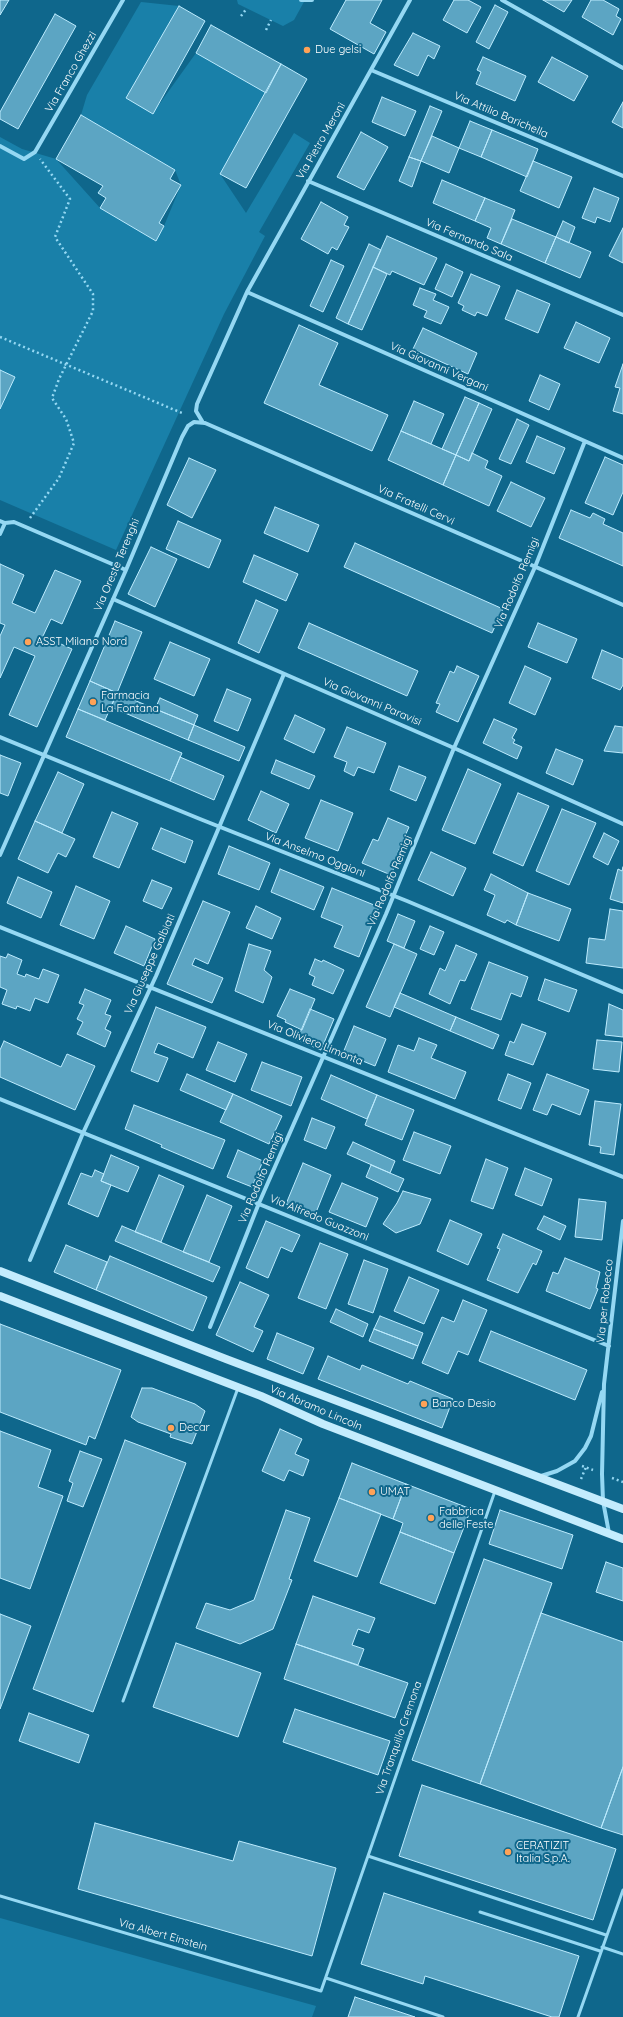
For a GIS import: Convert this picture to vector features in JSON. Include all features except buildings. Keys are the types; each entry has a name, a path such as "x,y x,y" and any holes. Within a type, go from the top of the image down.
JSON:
{"main road":[{"name":"Via Abramo Lincoln","path":"0,1271 623,1509"},
{"name":"Via Abramo Lincoln","path":"0,1296 238,1387 323,1424 623,1539"}],"street":[{"name":"Via Franco Ghezzi","path":"35,152 123,0"},
{"path":"301,0 312,0"},
{"name":"Via Pietro Meroni","path":"247,292 410,0"},
{"path":"502,0 623,68"},
{"name":"Via Attilio Barichella","path":"372,70 623,176"},
{"path":"0,146 24,159 35,152"},
{"name":"Via Fernando Sala","path":"308,181 623,315"},
{"path":"202,421 196,411 197,404 247,292"},
{"name":"Via Giovanni Vergani","path":"247,292 623,458"},
{"name":"Via Fratelli Cervi","path":"202,421 623,605"},
{"name":"Via Oreste Terenghi","path":"0,855 126,570 182,437 191,424 202,421"},
{"name":"Via Rodolfo Remigi","path":"210,1327 259,1203 393,896 454,748 535,567 585,441"},
{"path":"0,521 5,523 14,522 126,570"},
{"path":"0,534 5,523"},
{"name":"Via Giovanni Paravisi","path":"113,599 454,748 623,824"},
{"name":"Via Giuseppe Galbiati","path":"30,1260 83,1133 150,988 284,674"},
{"name":"Via Anselmo Oggioni","path":"0,737 219,827 393,896 623,992"},
{"name":"Via Oliviero Limonta","path":"0,927 623,1177"},
{"name":"Via Alfredo Guazzoni","path":"0,1099 609,1346"},
{"name":"Via per Robecco","path":"609,1533 603,1501 602,1445 604,1384 623,1221"},
{"name":"Via per Robecco","path":"537,1477 557,1471 575,1462 591,1436 604,1384"}],"lane":[{"path":"123,1701 238,1387"},
{"name":"Via Tranquillo Cremona","path":"321,1991 495,1491"},
{"path":"368,1856 606,1935"},
{"path":"578,2017 623,1890"},
{"name":"Via Albert Einstein","path":"0,1896 321,1991"},
{"path":"480,1912 600,1952"},
{"path":"602,1947 623,1954"},
{"path":"326,1978 443,2017"}],"path":[{"path":"241,16 247,8"},
{"path":"266,30 271,20"},
{"path":"24,526 59,478 74,443 66,419 52,398 92,311 93,294 55,237 70,199 35,152"},
{"path":"0,337 182,413"},
{"path":"581,1479 586,1467"}],"shaded area":[{"path":"237,0 305,0 294,20 283,26 238,4"},
{"path":"141,2 179,6 126,98 153,113 196,53 266,93 220,174 246,213 294,133 310,143 259,232 265,236 224,314 116,550 0,500 0,137 22,149 56,159 100,208 156,241 181,185 175,170 81,115 87,95"},
{"path":"0,1918 316,2006 312,2017 0,2017"}],"place":[{"name":"Due gelsi","path":"307,50"},
{"name":"ASST Milano Nord","path":"28,642"},
{"name":"Farmacia La Fontana","path":"93,702"},
{"name":"Banco Desio","path":"424,1404"},
{"name":"Decar","path":"171,1428"},
{"name":"UMAT","path":"372,1492"},
{"name":"Fabbrica delle Feste","path":"431,1518"},
{"name":"CERATIZIT Italia S.p.A.","path":"508,1852"}]}
